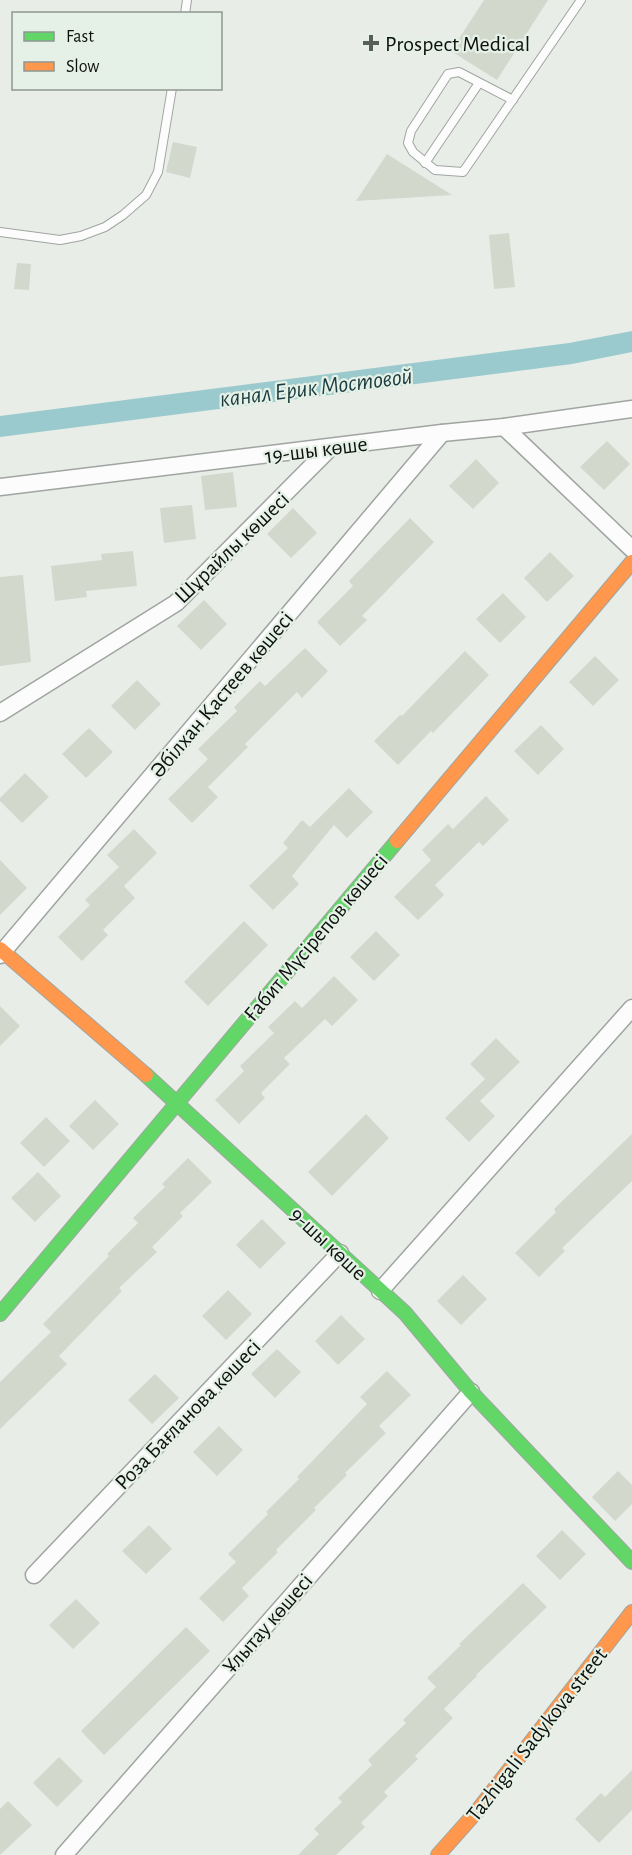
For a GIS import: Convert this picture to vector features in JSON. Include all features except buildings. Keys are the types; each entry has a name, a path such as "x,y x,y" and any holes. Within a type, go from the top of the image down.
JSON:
{"street":[{"name":"19-шы көше","path":"0,487 504,427 632,409"},
{"path":"504,427 632,549"},
{"name":"Әбілхан Қастеев көшесi","path":"1,952 442,433"},
{"name":"Шұрайлы көшесі","path":"0,713 176,603 331,447"},
{"name":"Ғабит Мүсірепов көшесi","path":"0,1314 632,562"},
{"name":"9-шы көше","path":"1,952 177,1102 405,1313 471,1392 632,1562"},
{"path":"380,1291 632,1008"},
{"name":"Роза Бағланова көшесi","path":"34,1575 340,1253"},
{"name":"Ұлытау көшесi","path":"64,1855 471,1392"},
{"name":"Tazhigali Sadykova street","path":"438,1855 478,1810 632,1612"}],"lane":[{"path":"513,100 459,72 448,74 411,130 408,143 413,152 435,171 463,172 513,100 581,0"},
{"path":"425,163 479,83"},
{"path":"0,232 60,240 81,236 105,227 123,215 146,195 158,172 172,90"}],"water":[{"name":"канал Ерик Мостовой","path":"632,331 632,352 572,364 0,437 0,416 569,343"}],"traffic: fast":[{"path":"0,1314 397,841"},
{"path":"146,1075 405,1313 471,1392 632,1562"}],"traffic: slow":[{"path":"397,841 632,562"},
{"path":"0,949 146,1075"},
{"path":"438,1855 478,1810 632,1612"}],"place":[{"name":"Prospect Medical","path":"371,43"}]}
